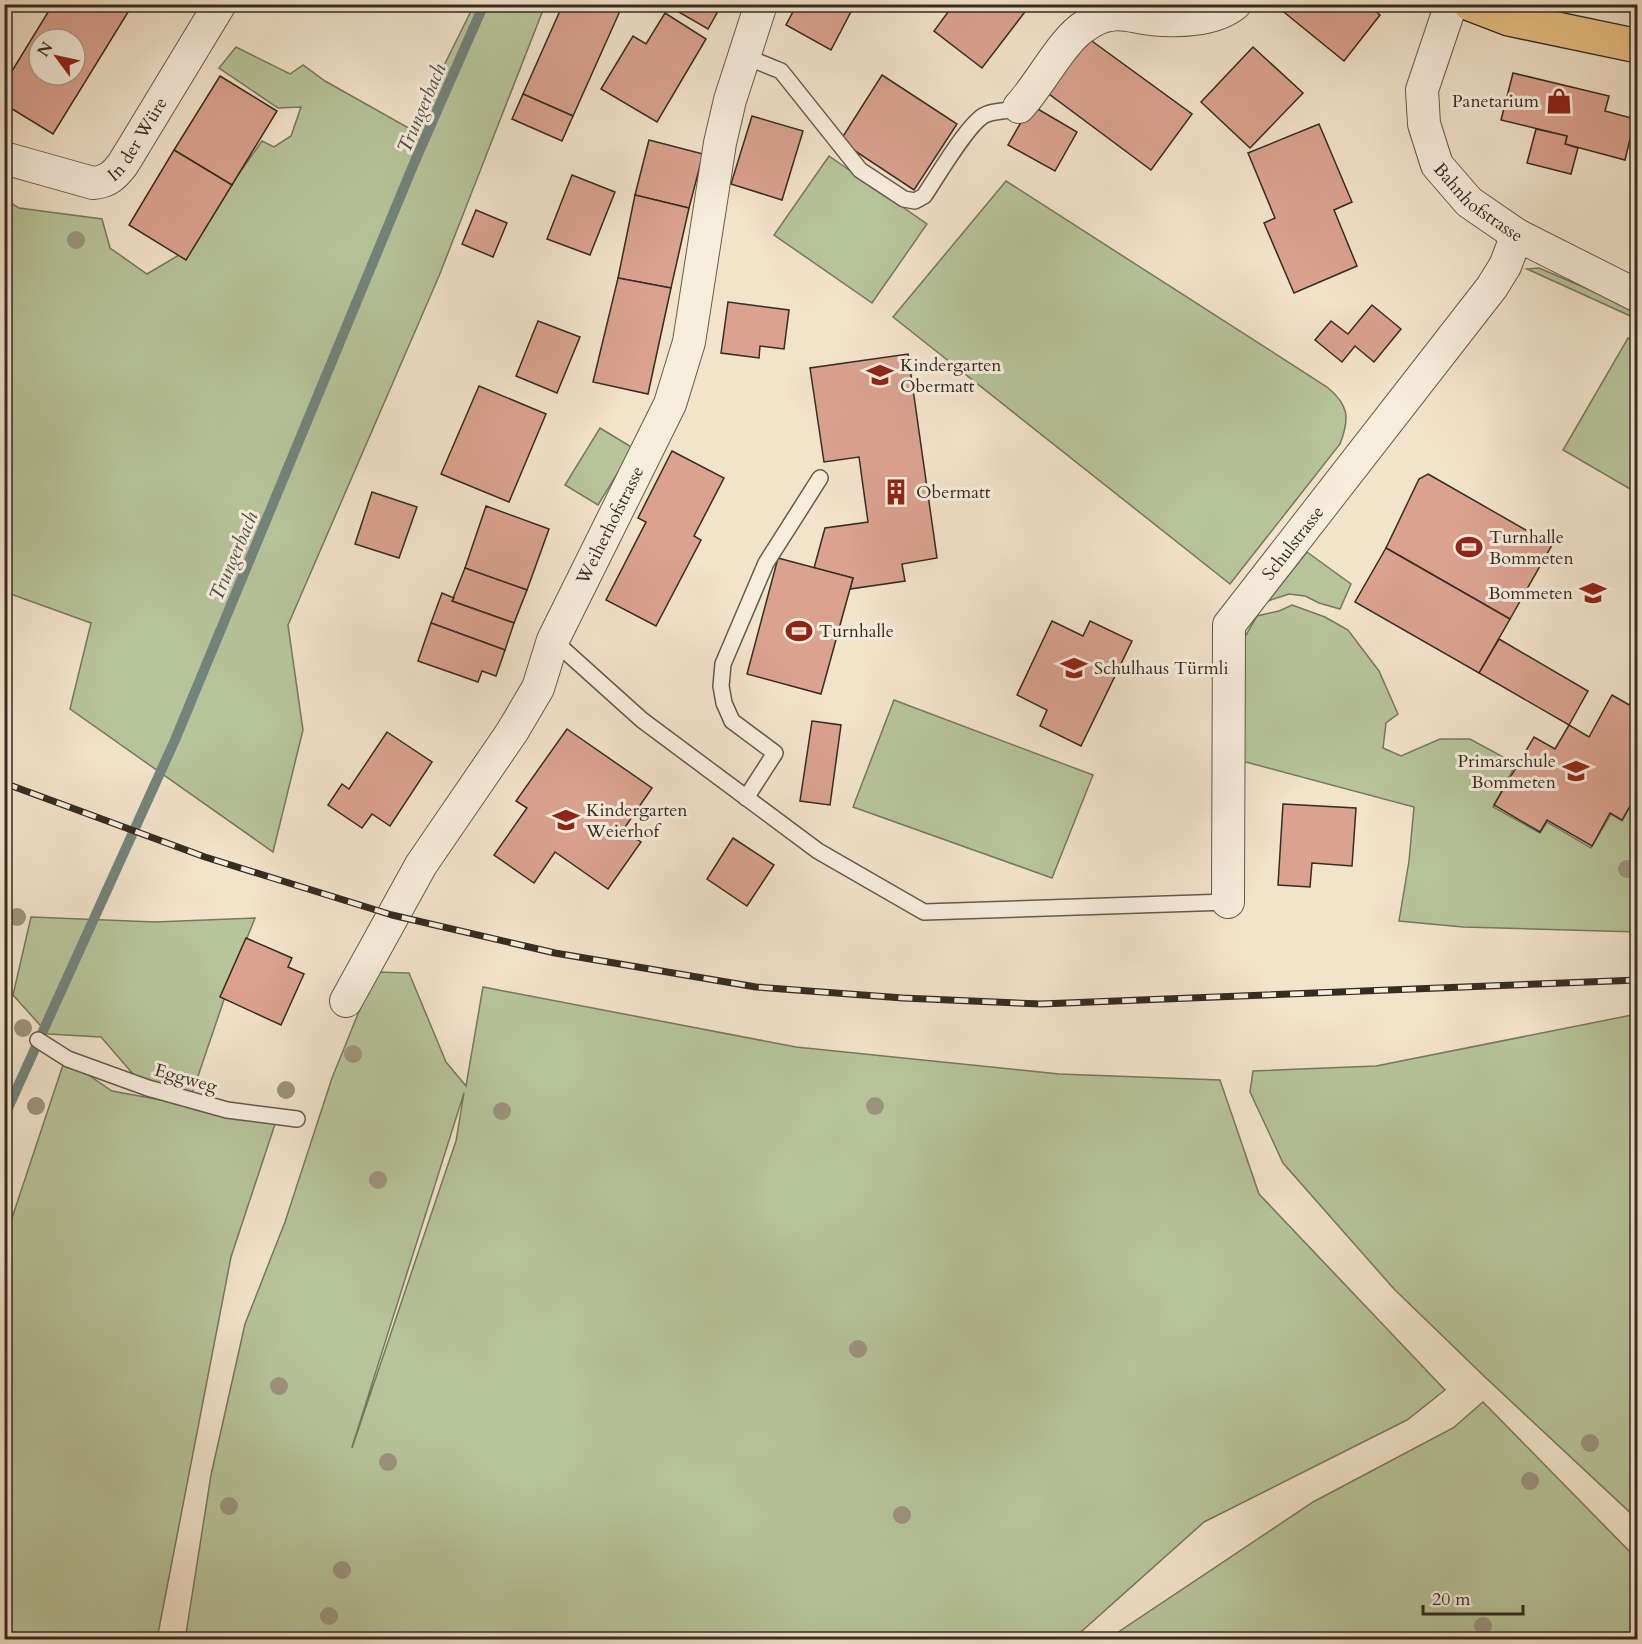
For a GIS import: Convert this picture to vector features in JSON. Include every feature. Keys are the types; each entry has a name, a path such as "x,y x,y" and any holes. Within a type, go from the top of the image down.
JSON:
{"main road":[{"path":"1470,4 1509,19 1638,46"}],"street":[{"name":"In der Würe","path":"4,158 93,183 109,179 123,164 220,4"},
{"name":"Weiherhofstrasse","path":"346,1001 421,865 512,732 537,688 553,640 670,404 689,342 720,143 730,100 761,4"},
{"path":"1019,107 1032,94 1070,40 1082,27 1096,20 1110,15 1123,14 1151,19 1186,20 1229,9 1235,4"},
{"name":"Bahnhofstrasse","path":"1450,4 1422,90 1424,124 1437,165 1469,202 1516,235 1638,296"},
{"name":"Schulstrasse","path":"1228,902 1230,625 1492,287 1505,266 1516,235"}],"lane":[{"path":"744,56 781,71 860,170 904,199 915,201 924,196 970,128 983,117 1019,107"},
{"path":"746,798 776,753 732,721 724,703 721,686 723,664 766,563 820,478"},
{"path":"553,640 642,720 818,851 924,912 1228,902"},
{"name":"Eggweg","path":"38,1040 68,1059 148,1089 227,1110 297,1119"}],"green space":[{"path":"474,5 545,5 439,276 288,625 303,730 273,852 70,709 91,623 5,592 4,199 19,208 102,219 110,248 147,274 184,252 262,141 274,147 291,136 301,107 278,108 219,68 236,47 290,74 303,65 325,81 412,130"},
{"path":"829,156 927,224 872,303 774,235"},
{"path":"1006,181 1327,387 1340,400 1346,419 1340,444 1230,584 893,317"},
{"path":"1539,268 1637,310 1637,319 1527,269"},
{"path":"1628,338 1637,344 1637,493 1563,450"},
{"path":"600,428 633,448 598,505 565,485"},
{"path":"1307,552 1351,584 1340,609 1305,596 1289,594 1268,601"},
{"path":"1292,605 1325,617 1348,630 1379,671 1398,714 1386,723 1383,748 1401,756 1440,739 1470,739 1516,764 1493,807 1540,833 1547,822 1591,848 1611,814 1622,821 1637,794 1637,932 1463,927 1399,921 1409,861 1414,807 1238,760 1243,640 1257,616 1279,611"},
{"path":"894,700 1093,775 1052,878 853,807"},
{"path":"31,917 155,922 255,918 233,973 192,1094 146,1089 101,1037 48,1034 13,995"},
{"path":"375,972 409,973 446,1062 466,1086 483,987 796,1047 1059,1074 1220,1080 1259,1194 1445,1390 1407,1420 1204,1522 1073,1639 185,1640 211,1475 245,1324 285,1222 332,1078","holes":["464,1093 456,1141 352,1448"]},
{"path":"1638,1014 1637,1519 1394,1289 1283,1163 1250,1092 1253,1071 1376,1066"},
{"path":"65,1059 112,1091 276,1121 231,1257 157,1639 5,1640 5,1239"},
{"path":"1483,1402 1637,1559 1637,1639 1108,1639 1313,1502 1453,1428"}],"building":[{"path":"53,4 133,4 87,79 87,27 39,27"},
{"path":"563,4 604,4 620,11 573,116 523,94"},
{"path":"665,4 722,4 708,29"},
{"path":"797,4 855,4 831,50 786,25"},
{"path":"954,4 1031,4 982,68 934,31"},
{"path":"1274,4 1368,4 1380,15 1344,61"},
{"path":"665,13 706,39 657,122 601,89 633,36 646,44"},
{"path":"1085,36 1192,114 1151,170 1045,91"},
{"path":"27,46 27,87 82,87 53,134 4,104 4,84"},
{"path":"1253,47 1303,93 1250,148 1201,102"},
{"path":"1513,73 1609,96 1605,111 1635,119 1625,160 1565,144 1567,136 1501,120"},
{"path":"882,75 957,124 914,190 840,141"},
{"path":"220,76 277,111 232,185 174,150"},
{"path":"523,94 573,116 562,141 512,119"},
{"path":"1031,105 1077,132 1055,171 1008,145"},
{"path":"752,116 803,131 782,200 731,184"},
{"path":"1319,124 1352,202 1334,210 1357,266 1294,293 1264,223 1275,218 1248,153"},
{"path":"1536,129 1567,136 1565,144 1578,148 1571,174 1527,163"},
{"path":"649,140 703,154 689,208 635,195"},
{"path":"174,150 232,185 186,260 129,225"},
{"path":"572,175 615,192 590,255 547,239"},
{"path":"635,195 689,208 671,288 618,278"},
{"path":"476,210 507,223 493,257 462,244"},
{"path":"618,278 671,288 648,394 593,382"},
{"path":"728,302 789,310 784,349 760,346 759,358 721,353"},
{"path":"1372,305 1401,329 1374,362 1355,346 1342,362 1315,340 1331,321 1348,334"},
{"path":"538,321 580,337 557,393 516,376"},
{"name":"Obermatt","path":"908,354 937,558 902,564 905,581 850,589 853,578 814,568 825,528 868,522 859,457 824,462 810,368"},
{"path":"479,386 546,414 509,502 441,474"},
{"path":"672,451 724,478 694,536 701,540 656,626 606,600 646,522 638,518"},
{"name":"Turnhalle Bommeten","path":"1428,474 1552,545 1510,619 1386,548 1419,479"},
{"path":"372,492 417,507 399,558 355,544"},
{"path":"486,506 549,529 527,590 465,568"},
{"path":"1386,548 1510,619 1479,673 1355,602"},
{"name":"Turnhalle","path":"778,558 853,578 821,694 747,674"},
{"path":"465,568 527,590 514,623 452,601"},
{"path":"442,593 454,598 452,601 514,623 505,650 431,623"},
{"name":"Schulhaus Türmli","path":"1052,621 1083,636 1090,621 1132,641 1081,746 1040,726 1047,710 1017,695"},
{"path":"431,623 505,650 496,676 482,671 478,682 418,661"},
{"path":"1499,639 1588,691 1569,725 1479,673"},
{"path":"1638,689 1638,710 1629,705"},
{"name":"Primarschule Bommeten","path":"1612,695 1638,710 1638,792 1622,820 1610,813 1592,846 1547,820 1540,832 1494,805 1534,737 1555,749 1569,725 1589,737"},
{"path":"812,721 841,725 830,805 800,801"},
{"path":"567,729 652,788 623,830 641,842 608,889 555,852 534,883 494,855 527,808 516,801"},
{"path":"387,732 432,762 390,826 372,814 362,828 328,805 342,784 349,789"},
{"path":"1283,804 1356,808 1352,866 1312,863 1310,887 1278,885"},
{"path":"733,838 774,865 747,906 707,879"},
{"path":"246,938 292,958 288,967 304,974 281,1025 220,997"}],"waterway":[{"name":"Trungerbach","path":"4,1117 175,740 415,161 484,4"}],"railway":[{"path":"4,783 205,857 392,915 555,953 756,987 903,998 1041,1004 1638,980"}],"place":[{"name":"Panetarium","path":"1559,101"},
{"name":"Kindergarten Obermatt","path":"880,375"},
{"name":"Obermatt","path":"896,492"},
{"name":"Turnhalle Bommeten","path":"1469,547"},
{"name":"Bommeten","path":"1593,593"},
{"name":"Turnhalle","path":"799,631"},
{"name":"Schulhaus Türmli","path":"1074,668"},
{"name":"Primarschule Bommeten","path":"1576,771"},
{"name":"Kindergarten Weierhof","path":"566,820"}]}
